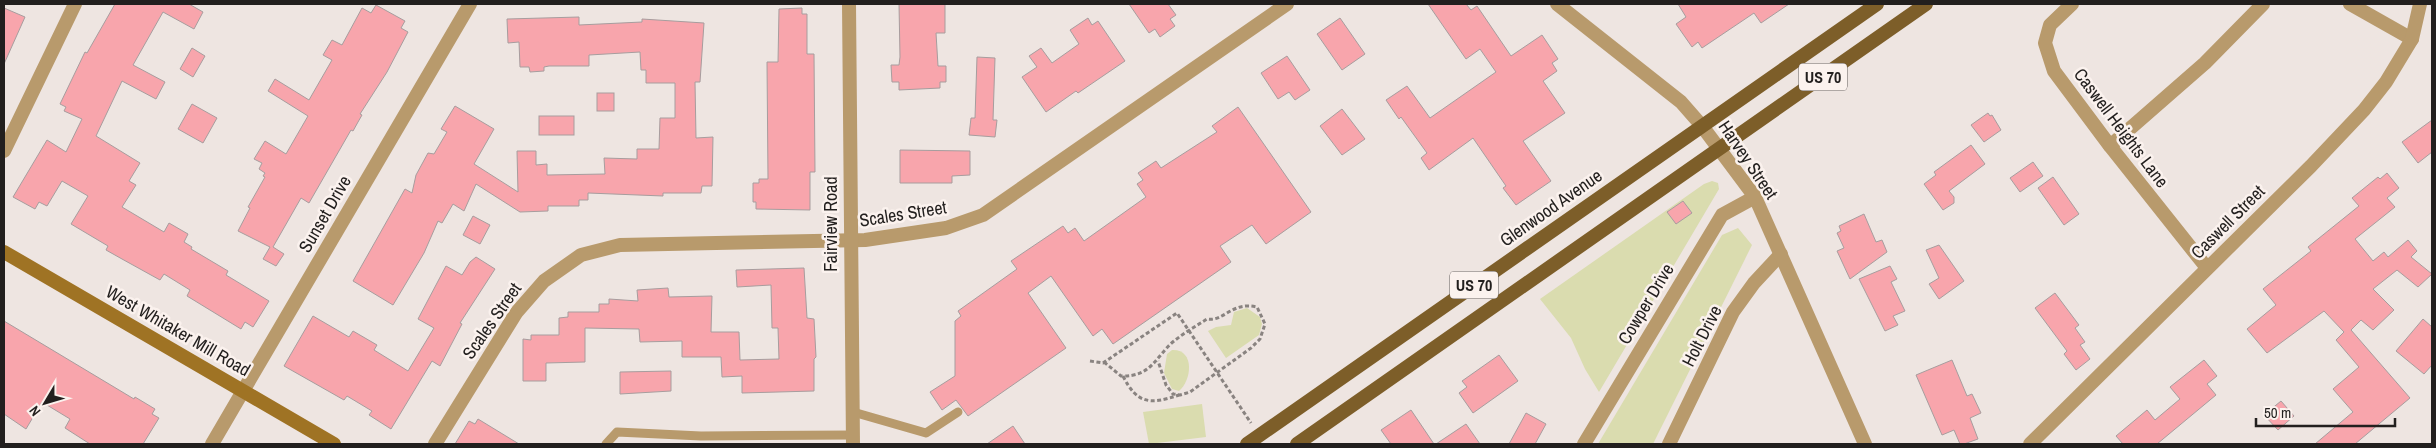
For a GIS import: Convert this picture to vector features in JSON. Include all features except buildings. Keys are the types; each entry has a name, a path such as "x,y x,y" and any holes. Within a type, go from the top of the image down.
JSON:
{"main road":[{"name":"Glenwood Avenue","path":"1247,444 1877,4"},
{"name":"US 70","path":"1297,444 1926,4"},
{"name":"West Whitaker Mill Road","path":"4,252 334,444"}],"street":[{"path":"4,150 75,4"},
{"name":"Sunset Drive","path":"212,444 470,4"},
{"name":"Fairview Road","path":"850,4 850,241 853,440"},
{"name":"Scales Street","path":"435,444 516,313 544,281 581,255 620,245 850,241 904,236 946,228 983,215 1287,4"},
{"name":"Harvey Street","path":"1557,4 1678,99 1702,126 1755,197 1865,444"},
{"name":"Caswell Heights Lane","path":"2072,4 2050,25 2045,44 2054,71 2110,146 2207,268"},
{"path":"2110,146 2205,64 2262,4"},
{"path":"2350,4 2412,40"},
{"name":"Caswell Street","path":"2030,444 2364,110 2386,82 2412,40 2420,4"},
{"name":"Cowper Drive","path":"1584,444 1722,215 1755,197"},
{"name":"Holt Drive","path":"1669,444 1734,312 1754,283 1781,254"}],"lane":[{"path":"853,412 926,433 958,412"},
{"path":"606,444 617,432 853,440"}],"path":[{"path":"1090,360 1104,362 1114,372 1122,376 1130,390 1143,401 1149,402 1190,392 1260,339 1265,324 1257,307 1247,305 1234,308 1214,320 1206,319 1174,341 1158,361 1141,373 1122,376"},
{"path":"1104,362 1176,313 1252,424"},
{"path":"1158,361 1166,385 1173,394 1180,395"}],"green space":[{"path":"1712,181 1718,183 1719,189 1599,392 1585,369 1571,338 1540,299 1704,184"},
{"path":"1738,228 1752,245 1653,444 1598,444 1722,235"},
{"path":"1247,308 1260,317 1262,324 1259,335 1226,358 1208,331 1216,327 1231,325 1234,312"},
{"path":"1172,350 1185,354 1188,360 1189,373 1187,380 1179,391 1172,389 1164,373 1167,354"},
{"path":"1202,404 1206,437 1149,444 1143,412"}]}
